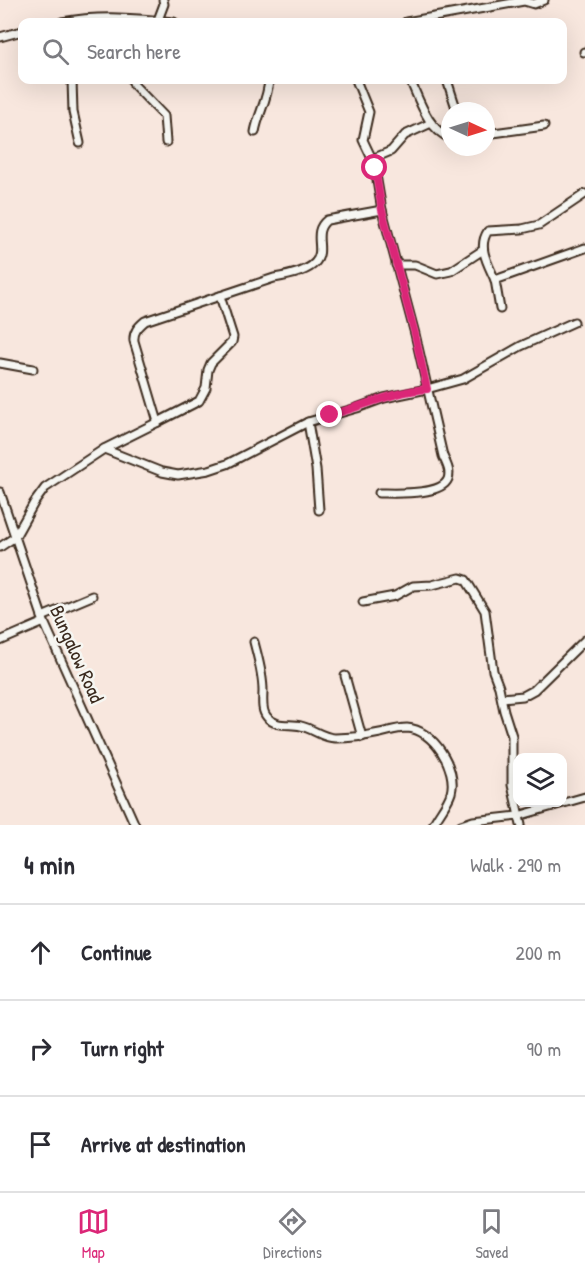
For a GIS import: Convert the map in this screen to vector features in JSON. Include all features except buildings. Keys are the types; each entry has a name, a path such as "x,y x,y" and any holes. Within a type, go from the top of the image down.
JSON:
{"street":[{"path":"159,18 164,4 163,0"},
{"path":"442,18 524,1 534,4 544,0"},
{"path":"0,38 18,32"},
{"path":"72,84 73,111 80,143"},
{"path":"134,84 164,117 165,142"},
{"path":"255,132 260,113 268,97 269,84"},
{"path":"358,84 369,112 363,140 372,159 382,210 415,334 443,456 449,469 449,478 444,485 436,489 415,493 379,493"},
{"path":"412,84 431,123 441,133"},
{"path":"448,84 454,102"},
{"path":"372,159 391,151 405,135 431,123"},
{"path":"495,133 544,126"},
{"path":"500,309 495,280 483,250 485,235 490,231 522,230 539,225 585,194"},
{"path":"158,422 133,336 138,327 145,321 219,296 274,278 293,275 315,264 320,258 319,230 321,224 327,220 382,210"},
{"path":"495,280 528,266 585,248"},
{"path":"396,265 415,266 437,274 451,271 483,250"},
{"path":"0,547 15,537 45,488 104,449 200,400 206,388 211,363 232,342 233,337 219,296"},
{"path":"104,449 162,472 186,474 209,470 227,464 308,422 384,398 463,379 521,346 574,322"},
{"path":"0,363 33,369"},
{"path":"308,422 316,468 319,510"},
{"name":"Bungalow Road","path":"0,492 43,619 135,825"},
{"path":"363,602 394,596 413,586 464,578 485,611 493,671 512,736 512,785 521,825"},
{"path":"0,641 92,596"},
{"path":"502,698 523,696 534,690 585,640"},
{"path":"254,642 261,669 263,710 266,717 275,723 299,725 323,736 334,738 362,736 404,728 415,729 427,736 447,764 453,780 451,793 433,825"},
{"path":"345,676 362,736"},
{"path":"461,825 473,821 518,816 585,797"}],"route":[{"path":"330,415 384,398 427,389 382,210 375,168"}]}
